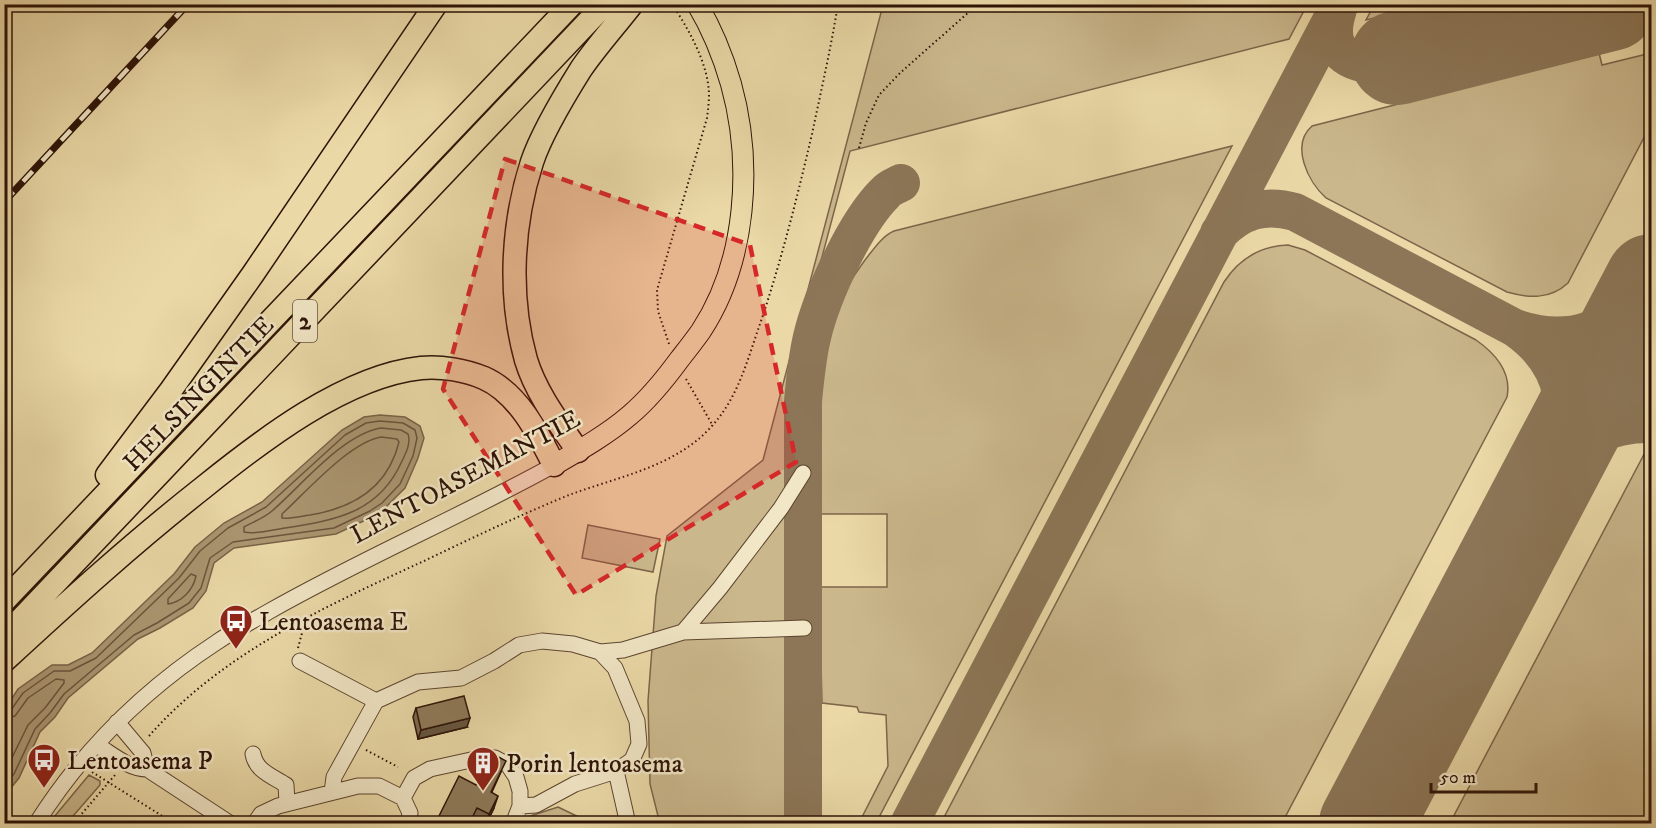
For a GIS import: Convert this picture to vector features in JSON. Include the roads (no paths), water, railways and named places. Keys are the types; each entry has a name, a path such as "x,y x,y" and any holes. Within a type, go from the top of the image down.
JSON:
{"highway":[{"path":"24,580 68,518 115,465 171,390 253,274 436,4"},
{"name":"HELSINGINTIE","path":"4,601 572,4"},
{"name":"HELSINGINTIE","path":"4,637 605,4"},
{"path":"578,451 543,396 526,361 516,306 514,273 517,232 523,194 533,160 546,131 582,69 632,4"},
{"path":"4,661 140,537 243,456 292,421 337,396 371,381 421,368 445,368 485,378 521,408 539,435 554,465"}],"main road":[{"name":"LENTOASEMANTIE","path":"554,465 630,415 666,377 702,330 719,296 731,262 739,228 744,190 743,143 737,106 728,74 717,44 697,4"}],"street":[{"name":"LENTOASEMANTIE","path":"36,824 49,803 117,722 137,702 218,641 294,597 554,465"},
{"path":"683,632 767,526 803,473"},
{"path":"332,792 334,777 376,701 418,682 461,678 519,645 542,641 573,644 600,652 623,650 683,632 804,628"},
{"path":"520,806 536,805 575,784 616,771 632,760 639,744 637,721 615,668 600,652"},
{"path":"300,662 376,701"},
{"path":"117,722 143,753 147,769"},
{"path":"97,745 125,763 139,769 147,769 231,824"},
{"path":"253,754 254,762 259,769 286,785 287,803"},
{"path":"403,798 414,778 430,769 480,758 495,758 508,765 516,777 520,792 520,806 513,824"},
{"path":"616,771 628,824"},
{"path":"254,824 261,814 287,803 358,786 379,786 403,798 410,813 408,824"}],"water":[{"path":"380,415 405,417 420,426 424,438 405,488 372,517 336,534 234,548 214,563 206,591 193,608 138,639 68,698 55,717 40,732 19,778 5,795 5,709 18,689 52,665 68,665 92,653 174,574 195,547 224,523 262,502 342,430 364,417"}],"railway":[{"path":"4,202 188,4"}],"place":[{"name":"Lentoasema E","path":"236,650"},
{"name":"Lentoasema P","path":"44,789"},
{"name":"Porin lentoasema","path":"483,792"}]}
